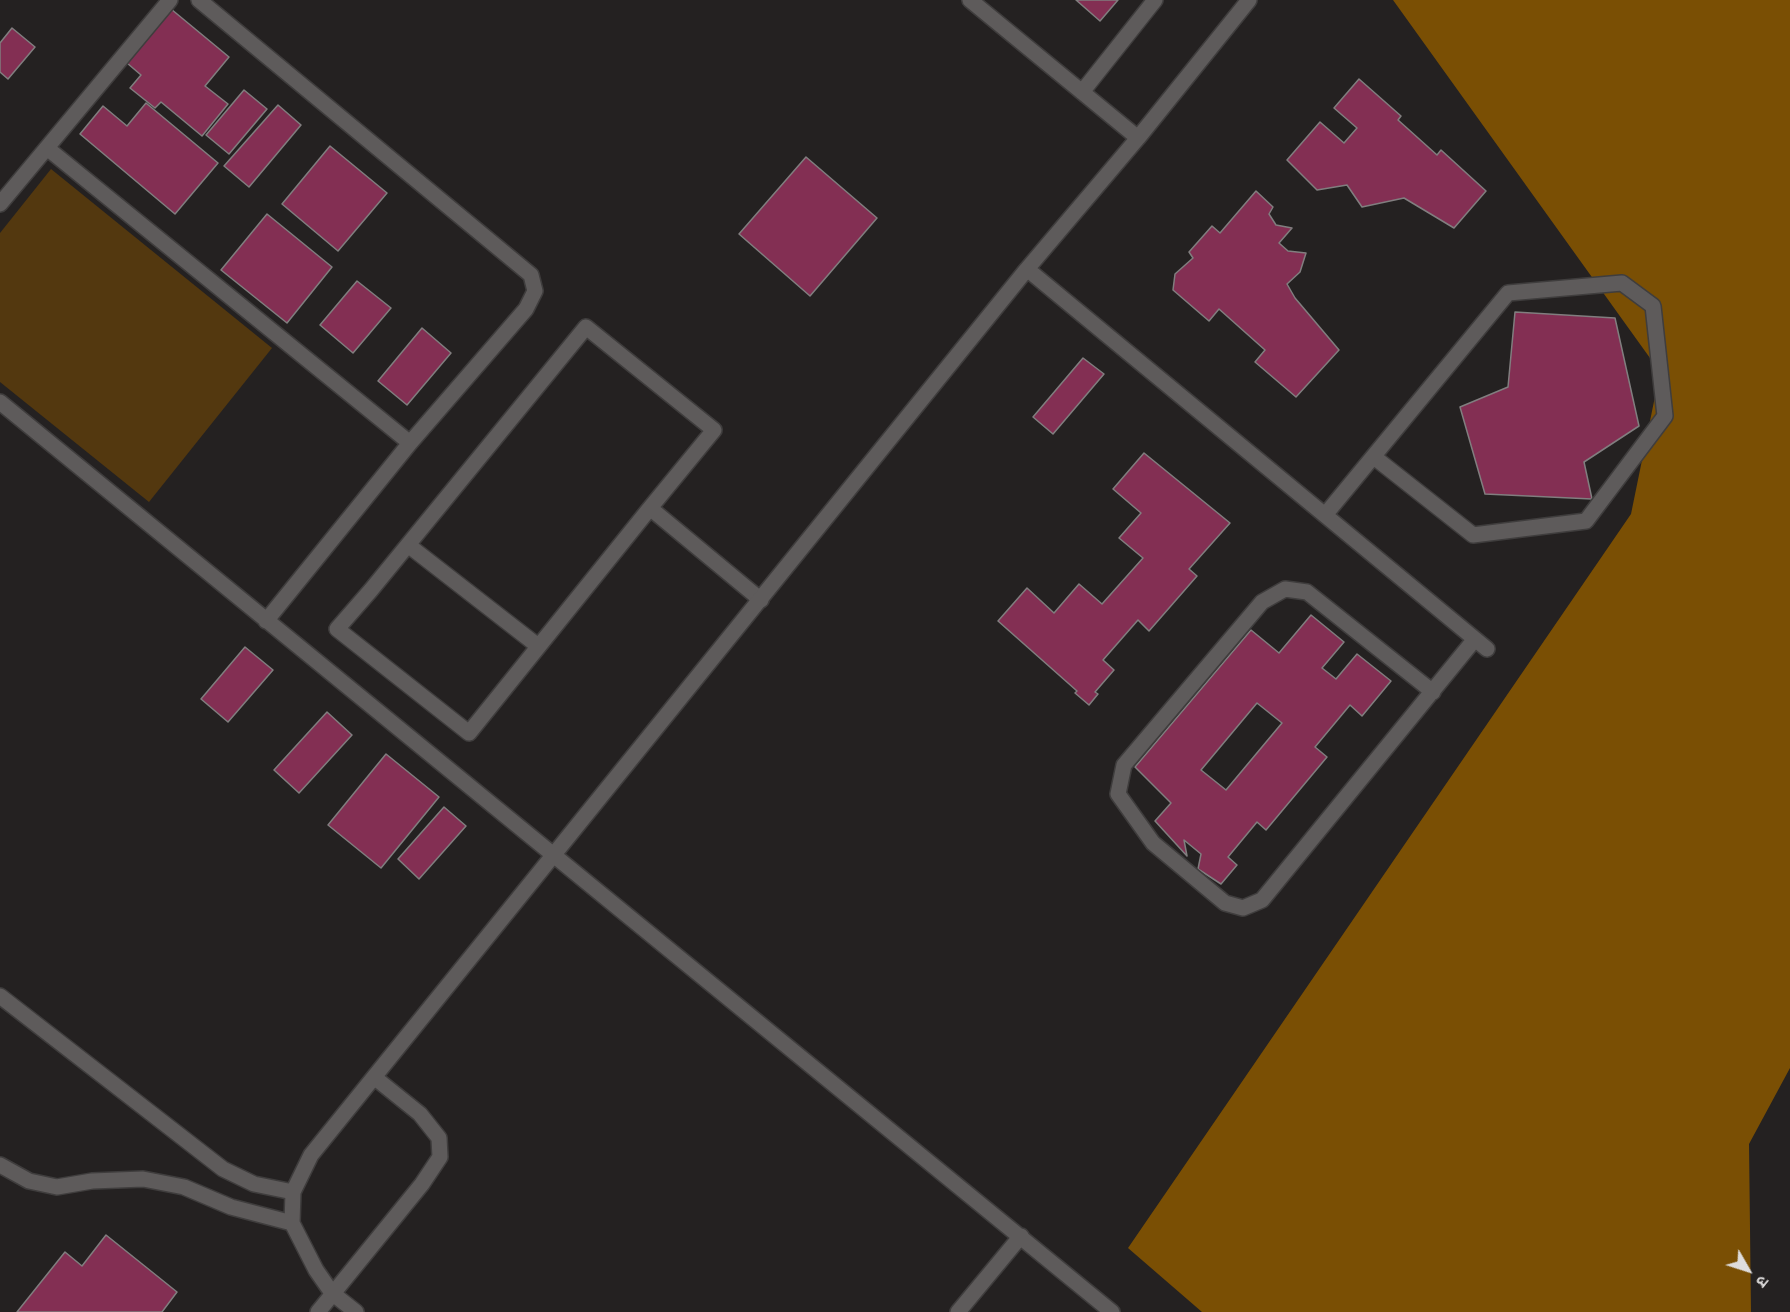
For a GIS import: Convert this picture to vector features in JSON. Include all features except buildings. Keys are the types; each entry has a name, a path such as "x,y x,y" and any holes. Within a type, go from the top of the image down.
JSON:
{"street":[{"path":"0,204 170,0"},
{"path":"199,0 531,275 535,291 526,309 410,443 266,621"},
{"path":"970,0 1138,138"},
{"path":"1082,92 1155,0"},
{"path":"356,1312 332,1293 316,1270 292,1223 293,1192 311,1155 1027,269 1138,138 1249,0"},
{"path":"47,148 410,443"},
{"path":"1027,269 1481,644 1433,692 1262,900 1243,908 1225,903 1153,843 1118,794 1124,765 1262,602 1285,589 1307,592 1433,692"},
{"path":"1325,515 1508,293 1622,283 1653,306 1665,416 1586,521 1473,536 1374,457"},
{"path":"586,327 714,429 650,508 469,733 337,629 586,327"},
{"path":"0,402 1112,1312"},
{"path":"650,508 761,600"},
{"path":"408,545 538,646"},
{"path":"0,996 223,1169 254,1184 293,1192"},
{"path":"318,1312 422,1184 440,1157 439,1138 420,1114 374,1077"},
{"path":"0,1165 29,1181 57,1187 92,1181 143,1179 184,1187 231,1208 292,1223"},
{"path":"958,1312 1021,1236"}],"shaded area":[{"path":"1393,0 1790,0 1790,1068 1749,1144 1751,1312 1202,1312 1128,1248 1631,514 1660,372"},
{"path":"51,169 272,348 149,502 0,382 0,233"}]}
